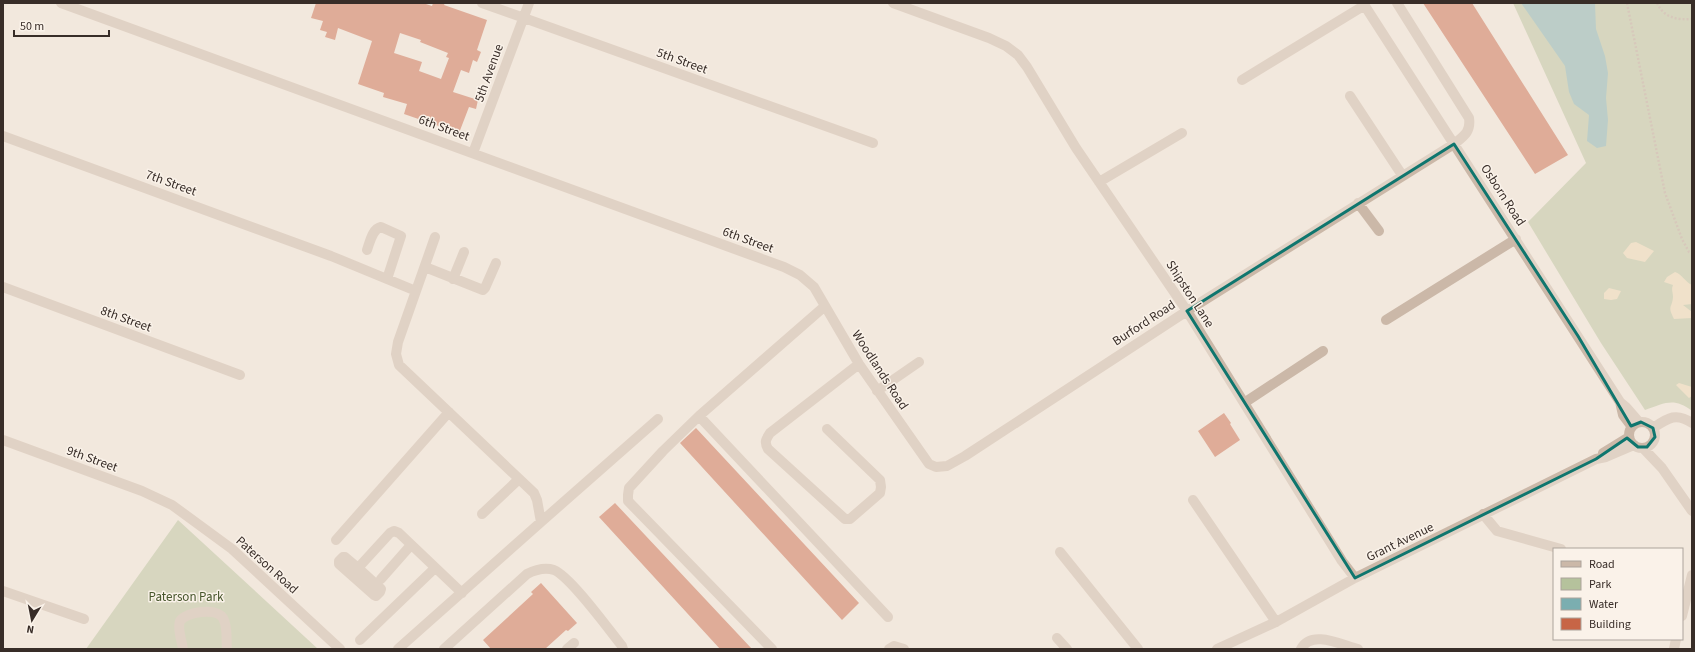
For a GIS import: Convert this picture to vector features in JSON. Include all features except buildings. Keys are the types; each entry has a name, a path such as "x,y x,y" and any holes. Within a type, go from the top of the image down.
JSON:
{"street":[{"name":"6th Street","path":"61,3 784,267 800,275 814,287"},
{"name":"5th Street","path":"482,3 873,144"},
{"name":"5th Avenue","path":"473,153 529,3"},
{"name":"Shipston Lane","path":"893,3 920,8 1006,46 1018,55 1099,182 1187,311 1342,561 1355,578"},
{"name":"Burford Road","path":"929,464 942,466 953,463 1187,311 1402,175 1454,144 1467,134 1470,129 1469,118 1397,3"},
{"name":"Osborn Road","path":"1364,4 1620,402 1623,415 1692,511"},
{"path":"1242,80 1364,4"},
{"path":"1350,96 1402,175"},
{"path":"1099,182 1182,133"},
{"name":"7th Street","path":"3,136 331,256 416,291"},
{"path":"1358,203 1378,231"},
{"path":"367,250 374,231 377,228 381,227 402,236 387,279"},
{"path":"435,237 398,342 396,354 399,365 534,493 537,500 541,522"},
{"path":"1386,320 1516,239"},
{"path":"453,279 464,252"},
{"path":"425,267 483,290 486,288 496,263"},
{"name":"8th Street","path":"3,287 240,374"},
{"name":"Woodlands Road","path":"814,287 859,364 929,464"},
{"path":"772,649 628,501 629,488 663,451 699,416 825,306"},
{"path":"1244,403 1323,351"},
{"path":"877,391 918,362"},
{"path":"827,429 880,480 880,493 850,519 845,519 768,449 765,445 765,440 770,433 859,364"},
{"path":"336,540 449,412"},
{"path":"699,416 888,617"},
{"path":"1653,428 1673,417 1683,417 1692,423"},
{"path":"398,649 658,419"},
{"path":"1646,423 1653,428 1655,437 1638,437 1646,423"},
{"name":"Grant Avenue","path":"1217,649 1276,622 1355,578 1596,459 1603,453 1638,437"},
{"name":"9th Street","path":"3,440 142,491 172,505"},
{"path":"482,514 519,478"},
{"path":"1193,500 1276,622"},
{"name":"Paterson Road","path":"172,505 232,549 340,649"},
{"path":"1484,514 1497,531 1557,548"},
{"path":"358,568 390,533 394,531 399,533 462,593"},
{"path":"381,579 411,545"},
{"path":"1060,552 1138,649"},
{"path":"360,640 435,568"},
{"path":"444,649 527,574 535,570 543,569 553,570 563,576 585,600 623,649"},
{"path":"1683,611 1688,585 1692,575"},
{"path":"3,590 84,620"},
{"path":"183,649 179,626 181,621 187,616 208,611 221,615 224,620 227,649"},
{"path":"1057,638 1067,649"},
{"path":"1304,645 1315,639 1326,640 1358,649"},
{"path":"889,649 894,646 904,649"}],"path":[{"path":"1627,3 1665,193 1682,239 1689,252 1692,253"},
{"path":"1657,3 1669,17 1681,20 1692,20"}],"highlighted area":[{"path":"1454,144 1578,336 1631,426 1641,422 1653,428 1655,437 1647,447 1638,447 1627,438 1596,459 1355,578 1187,311"}],"green space":[{"path":"1513,3 1692,3 1692,411 1680,404 1674,403 1664,404 1645,410 1601,343 1528,222 1586,163"},
{"name":"Paterson Park","path":"178,520 318,649 86,649"}],"sand":[{"path":"1636,242 1654,251 1645,262 1627,258 1623,253 1631,243"},
{"path":"1675,272 1680,274 1692,285 1692,304 1683,305 1692,312 1692,318 1674,319 1672,315 1670,309 1673,297 1673,285 1664,282 1667,277"},
{"path":"1609,288 1621,291 1617,299 1604,299 1604,293"},
{"path":"1679,383 1692,387 1692,396 1689,398 1676,385"}],"water":[{"path":"1521,3 1595,3 1596,29 1605,56 1608,73 1606,98 1608,120 1606,146 1597,148 1587,141 1589,115 1574,104 1569,92 1565,66"}]}
